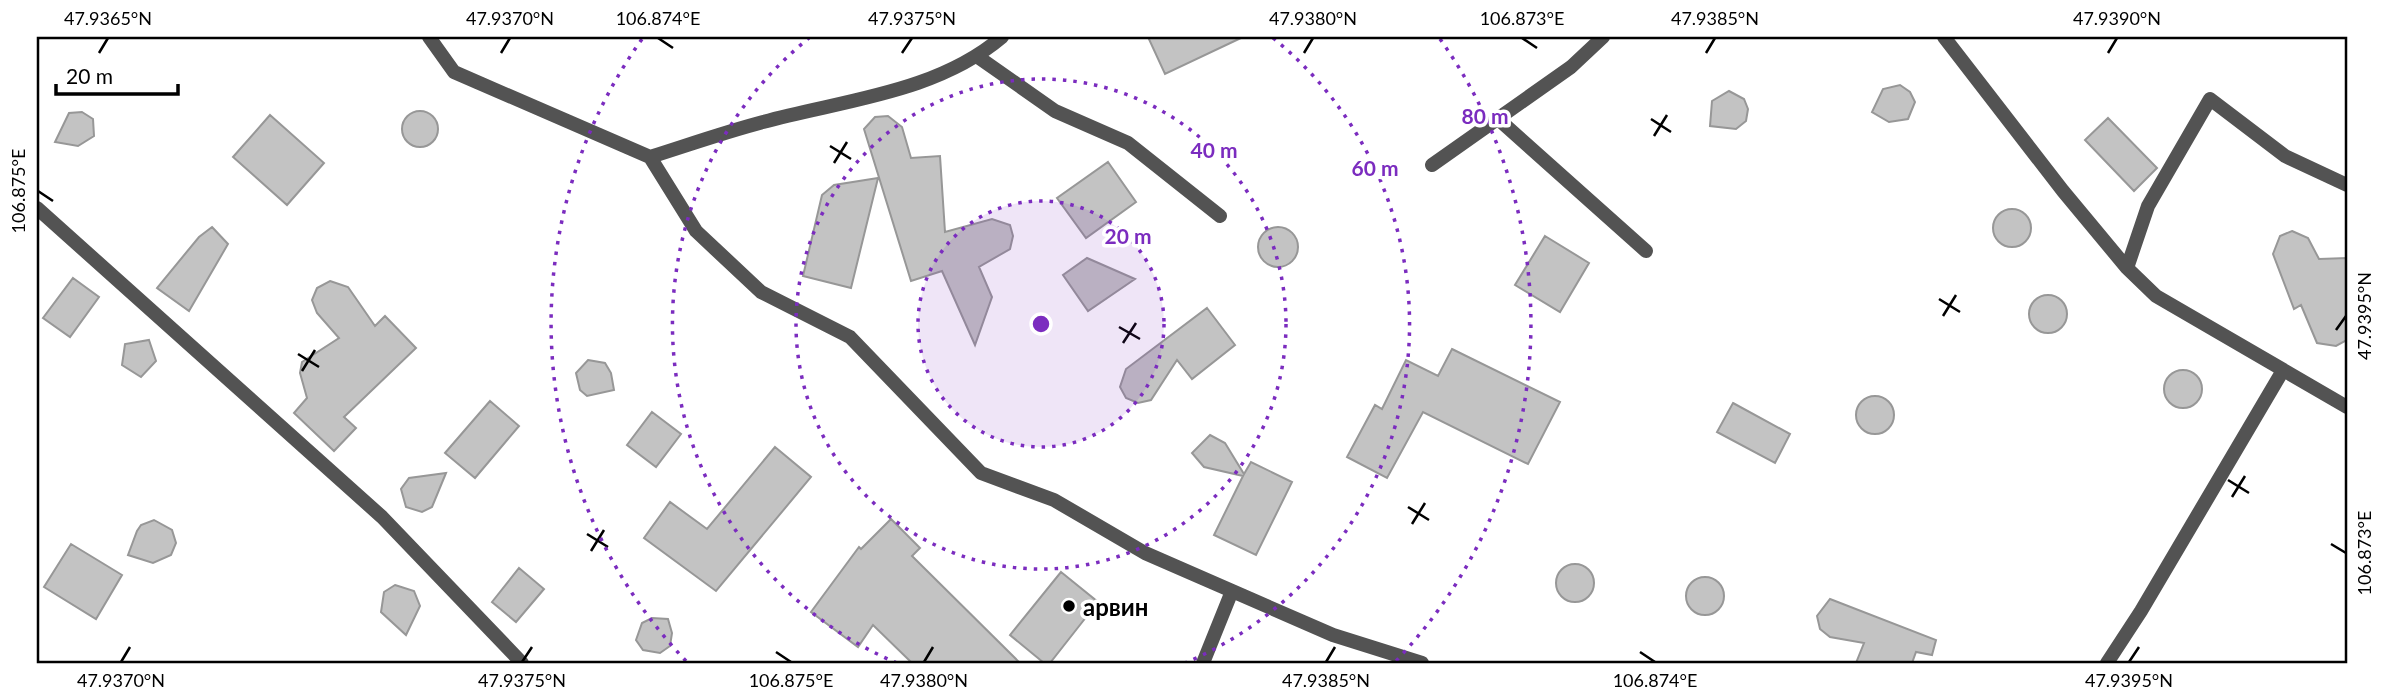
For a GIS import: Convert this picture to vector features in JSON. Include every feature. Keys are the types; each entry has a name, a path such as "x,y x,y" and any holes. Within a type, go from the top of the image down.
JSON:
{"street":[{"path":"429,37 454,72 650,157 696,231 761,292 850,337 981,473 1054,500 1144,553 1333,635 1422,663"},
{"path":"650,157 762,122 885,94 978,57 1002,37"},
{"path":"1432,165 1496,117 1571,67 1603,37"},
{"path":"1944,37 2063,191 2127,268 2156,296 2282,372 2347,407"},
{"path":"978,57 1055,111 1128,143 1220,216"},
{"path":"2127,268 2148,206 2210,99 2285,156 2347,185"},
{"path":"1496,117 1646,251"},
{"path":"37,208 382,517 522,663"},
{"path":"2107,663 2141,611 2282,372"},
{"path":"1203,663 1232,591"}],"building":[{"path":"1148,37 1243,37 1165,74"},
{"path":"1900,85 1910,92 1915,102 1908,119 1889,122 1872,112 1883,89"},
{"path":"1729,91 1744,99 1748,109 1746,121 1736,129 1710,126 1712,101"},
{"path":"420,111 433,116 438,129 433,142 420,147 407,142 402,129 407,116"},
{"path":"82,112 93,119 94,136 78,146 55,142 69,113"},
{"path":"270,115 324,163 287,205 233,157"},
{"path":"888,116 902,127 911,158 940,156 945,232 992,219 1010,225 1013,236 1010,249 979,267 992,297 975,345 942,271 911,281 864,129 875,117"},
{"path":"2108,118 2157,168 2134,191 2085,140"},
{"path":"1108,162 1136,202 1086,238 1057,198"},
{"path":"878,178 851,288 803,276 822,195 834,185"},
{"path":"2012,209 2026,214 2031,228 2026,242 2012,247 1998,242 1993,228 1998,214"},
{"path":"212,227 228,244 189,311 157,288 199,237"},
{"path":"1278,227 1292,233 1298,247 1292,261 1278,267 1264,261 1258,247 1264,233"},
{"path":"2292,231 2308,238 2319,259 2347,258 2347,340 2336,346 2317,343 2301,305 2294,309 2273,254 2280,236"},
{"path":"1545,236 1589,263 1560,312 1515,285"},
{"path":"1087,258 1135,279 1088,311 1063,275"},
{"path":"73,278 99,297 70,337 43,318"},
{"path":"330,281 348,287 375,326 385,316 416,348 344,417 356,428 334,451 294,413 307,398 300,373 302,362 339,338 317,313 312,300 317,288"},
{"path":"2048,295 2062,300 2067,314 2062,328 2048,333 2034,328 2029,314 2034,300"},
{"path":"1207,308 1235,345 1192,379 1177,360 1151,400 1138,403 1126,398 1120,387 1126,369"},
{"path":"149,340 156,361 141,377 122,365 125,344"},
{"path":"1452,349 1560,402 1528,464 1423,412 1387,478 1347,457 1375,405 1382,409 1406,360 1438,376"},
{"path":"588,360 605,363 611,373 614,390 587,396 580,390 576,373"},
{"path":"2183,370 2197,375 2202,389 2197,403 2183,408 2169,403 2164,389 2169,375"},
{"path":"1875,396 1889,401 1894,415 1889,429 1875,434 1861,429 1856,415 1861,401"},
{"path":"490,401 519,426 475,478 445,453"},
{"path":"1733,403 1790,434 1775,463 1717,432"},
{"path":"652,412 681,434 656,467 627,445"},
{"path":"1210,435 1225,443 1244,474 1251,462 1292,482 1256,555 1214,535 1243,476 1204,467 1192,453"},
{"path":"775,447 811,477 716,591 644,538 670,502 707,529"},
{"path":"446,473 432,507 422,512 406,507 401,489 409,478"},
{"path":"891,519 920,548 912,556 1020,663 912,663 873,625 858,647 811,612 859,547 861,549"},
{"path":"154,520 172,530 176,543 171,555 153,563 128,555 141,525"},
{"path":"71,544 122,575 96,619 44,587"},
{"path":"1575,564 1589,569 1594,583 1589,597 1575,602 1561,597 1556,583 1561,569"},
{"path":"519,568 544,589 516,622 492,602"},
{"path":"1061,572 1098,602 1050,663 1044,663 1010,635"},
{"path":"1705,577 1719,582 1724,596 1719,610 1705,615 1691,610 1686,596 1691,582"},
{"path":"395,585 414,591 420,606 406,635 381,612 384,592"},
{"path":"1830,599 1936,640 1932,655 1916,652 1912,663 1856,663 1864,643 1830,637 1820,629 1817,616"},
{"path":"652,618 668,619 672,633 670,646 660,653 643,650 636,640 642,623"}],"place":[{"name":"арвин","path":"1069,606"}]}
